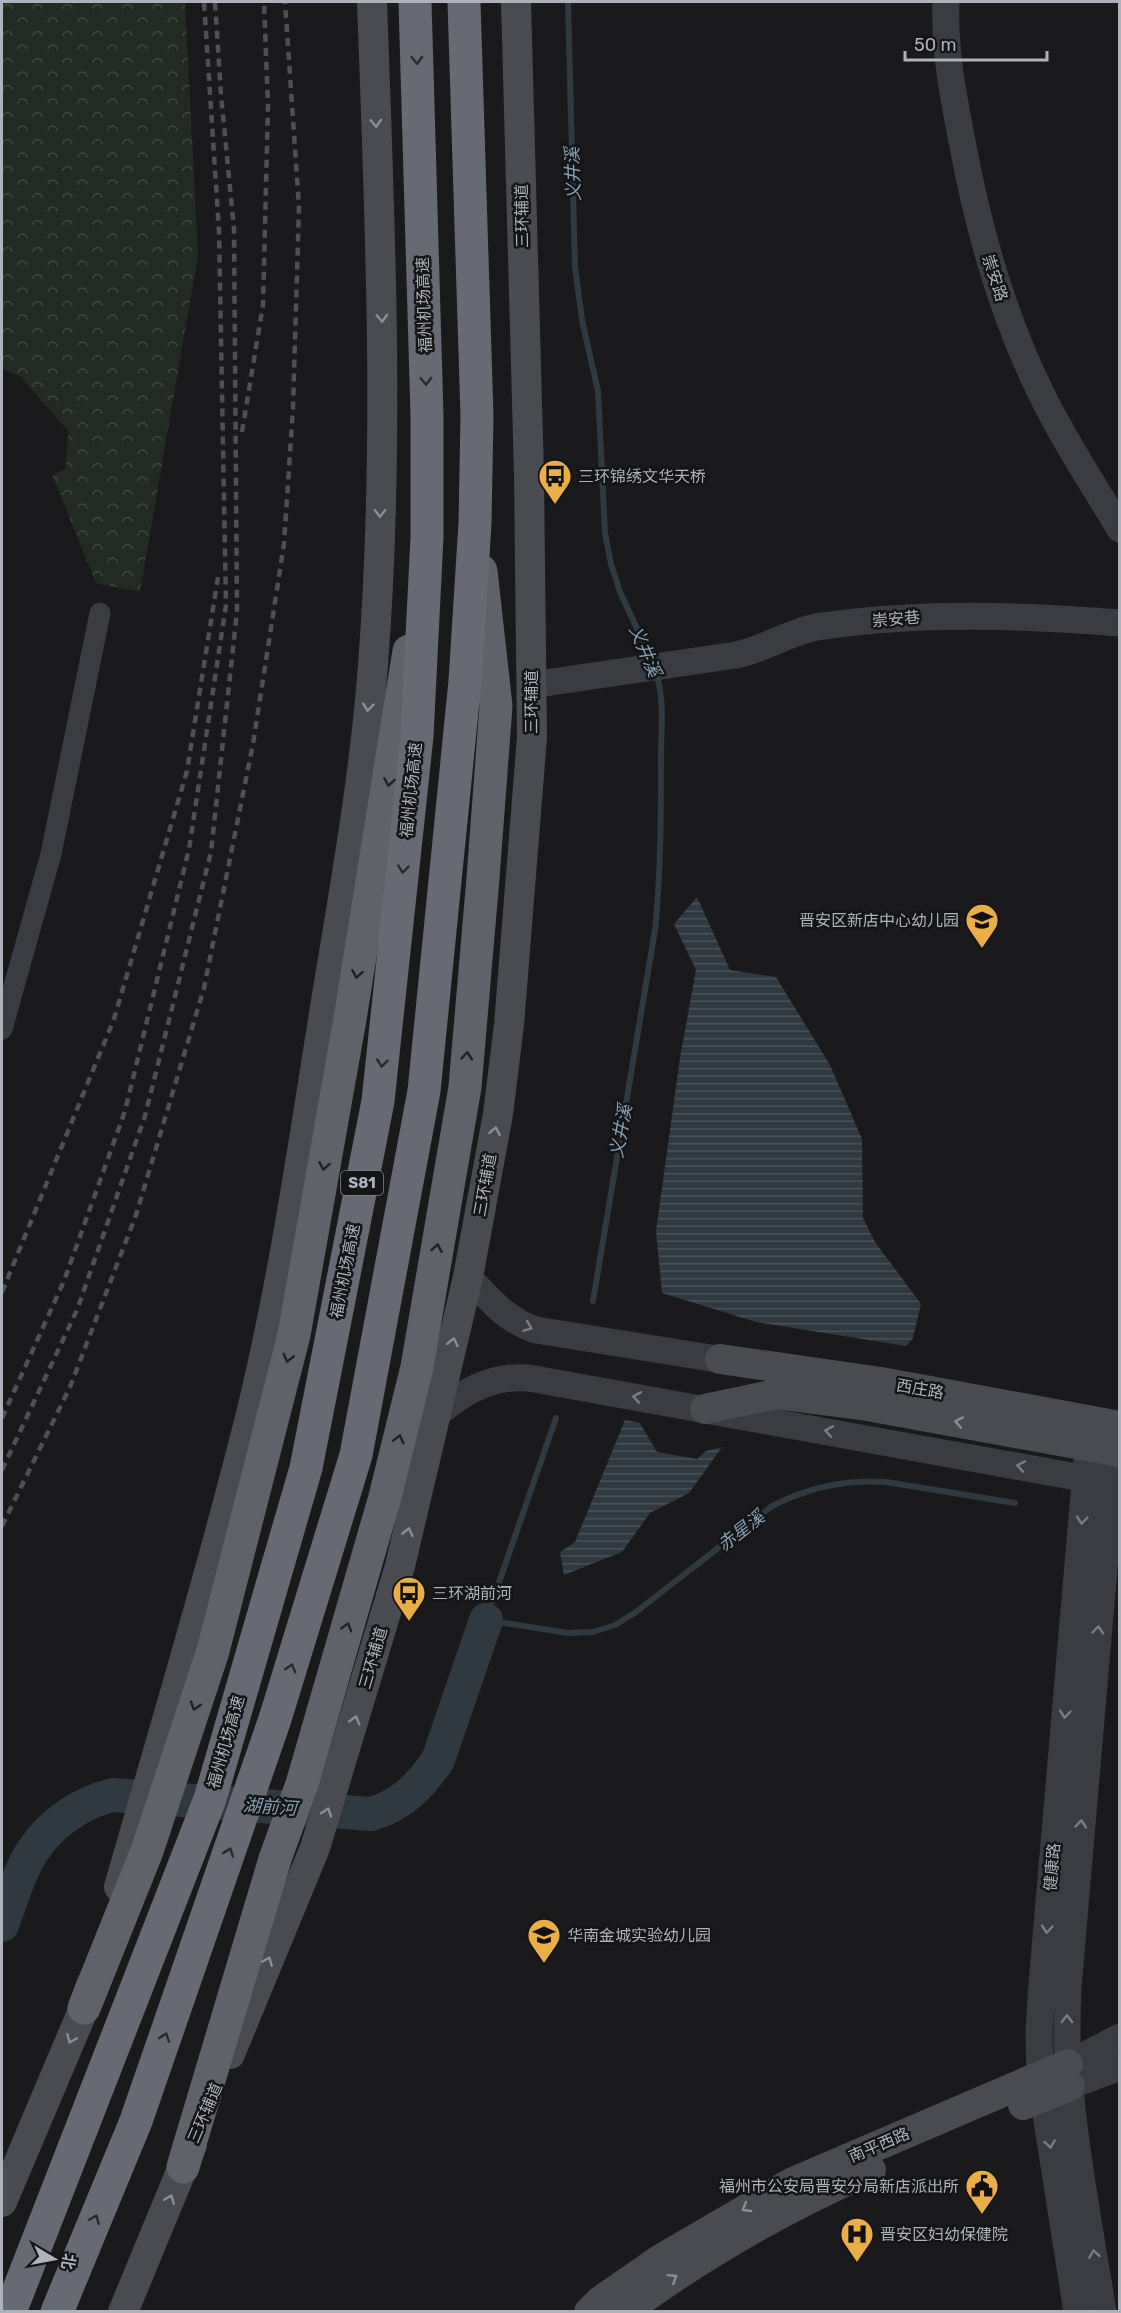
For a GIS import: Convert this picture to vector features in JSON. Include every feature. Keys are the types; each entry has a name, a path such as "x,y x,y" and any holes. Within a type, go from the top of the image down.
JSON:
{"highway":[{"name":"福州机场高速","path":"10,2312 210,1798 306,1468 378,1101 417,736 427,537 427,416 415,2"},
{"name":"S81","path":"57,2312 136,2121 275,1719 356,1455 424,1091 465,681 475,523 477,416 464,2"},
{"path":"183,2167 275,1859 302,1784 385,1497 417,1366 465,1087 496,706 475,523"},
{"path":"84,2008 163,1772 213,1651 294,1335 386,805 427,537"}],"main road":[{"path":"163,1772 261,1366 312,1093 360,778 373,669 378,585 383,369 372,2"},
{"name":"三环辅道","path":"123,2312 315,1848 338,1776 400,1566 437,1414 468,1277 498,1114 509,1025 532,737 529,475 516,2"},
{"name":"西庄路","path":"720,1359 880,1382 1113,1429"},
{"path":"705,1408 776,1394 903,1412 1113,1429"},
{"path":"2,2202 84,2008"},
{"name":"南平西路","path":"589,2312 600,2301 659,2260 783,2187 1069,2075"},
{"name":"南平西路","path":"625,2312 719,2248 805,2199 1010,2109 1041,2087"}],"street":[{"name":"崇安路","path":"946,2 946,34 955,106 976,214 996,285 1040,392 1119,529"},
{"path":"2,1029 51,854 100,613"},
{"name":"崇安巷","path":"531,685 748,653 786,636 822,626 930,617 998,616 1119,623"},
{"path":"468,1277 490,1301 514,1321 536,1330 720,1359"},
{"path":"437,1414 456,1398 486,1382 516,1377 705,1408 1105,1482"},
{"name":"健康路","path":"1077,2312 1041,2087 1040,2032 1042,1984 1113,1429"},
{"name":"健康路","path":"1103,2312 1077,2152 1069,2075 1068,1987 1105,1482"},
{"name":"南平西路","path":"1069,2075 1119,2037"},
{"name":"南平西路","path":"1069,2075 1119,2067"}],"green space":[{"path":"2,2 185,2 198,255 140,592 96,583 52,475 66,469 68,431 20,376 2,369"}],"shaded area":[{"path":"697,897 730,970 776,977 830,1065 862,1139 863,1218 875,1242 921,1304 913,1338 906,1346 756,1322 662,1293 656,1231 680,1058 696,970 674,924"},
{"path":"625,1420 640,1423 657,1452 697,1459 706,1451 722,1447 689,1493 650,1513 622,1552 564,1575 560,1552 575,1542"}],"waterway":[{"name":"义井溪","path":"568,2 575,266 582,320 598,391 605,533 611,564 620,592 652,661"},
{"name":"义井溪","path":"593,1301 655,930 660,843 662,714 661,694 656,674"},
{"name":"赤星溪","path":"556,1418 486,1620 568,1633 593,1632 615,1625 636,1612 772,1506 799,1494 828,1486 871,1481 886,1482 1015,1503"},
{"name":"湖前河","path":"2,1925 23,1869 39,1842 67,1816 101,1798 113,1795 371,1814 392,1806 417,1786 438,1760 486,1620"}],"railway":[{"path":"2,1418 64,1281 125,1111 189,849 226,605 219,231 204,2"},
{"path":"2,1470 77,1310 145,1116 211,852 237,611 234,229 215,2"},
{"path":"242,432 263,305 268,106 264,2"},
{"path":"2,1526 70,1387 136,1215 204,988 253,744 284,544 293,408 299,207 285,2"},
{"path":"2,1292 114,1019 187,771 219,571"}],"place":[{"name":"三环锦绣文华天桥","path":"555,505"},
{"name":"晋安区新店中心幼儿园","path":"982,949"},
{"name":"三环湖前河","path":"409,1622"},
{"name":"华南金城实验幼儿园","path":"544,1964"},
{"name":"福州市公安局晋安分局新店派出所","path":"982,2215"},
{"name":"晋安区妇幼保健院","path":"857,2263"}]}
